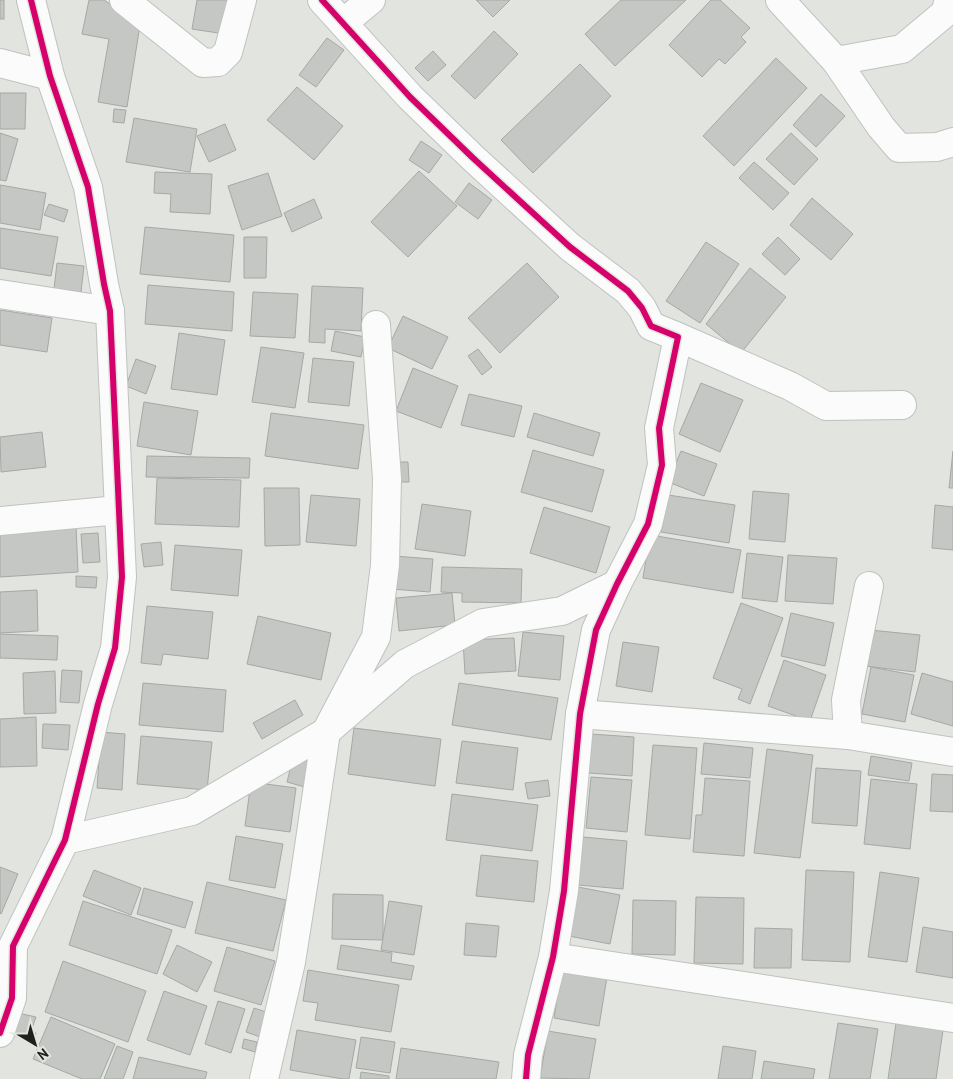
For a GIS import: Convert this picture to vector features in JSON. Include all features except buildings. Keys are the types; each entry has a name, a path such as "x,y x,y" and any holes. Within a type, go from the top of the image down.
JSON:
{"street":[{"path":"0,1033 12,998 6,943 65,840 98,704 115,648 122,577 110,311 88,187 50,76 31,0"},
{"path":"124,0 203,63 218,62 228,52 242,0"},
{"path":"322,0 410,97 474,158 570,247 628,291 642,308 652,326 790,386 826,406 902,405"},
{"path":"343,23 371,0"},
{"path":"780,0 836,61 881,127 899,148 937,147 953,142"},
{"path":"836,61 902,49 945,12 949,0"},
{"path":"0,63 50,76"},
{"path":"0,294 110,311"},
{"path":"264,1079 290,962 326,732 376,637 385,566 387,479 376,325"},
{"path":"526,1079 528,1055 553,957 564,891 580,714 596,630 648,524 662,465 659,428 678,337"},
{"path":"0,521 120,510"},
{"path":"65,840 192,811 326,732 405,664 483,623 562,610 617,584"},
{"path":"848,735 846,700 869,586"},
{"path":"562,610 596,630"},
{"path":"580,714 848,735 953,752"},
{"path":"553,957 953,1018"}],"cycle path":[{"path":"0,1033 12,998 13,946 65,840 98,704 115,648 122,577 110,311 88,187 50,76 31,0"},
{"path":"322,0 410,97 473,158 570,247 628,291 642,308 651,326 678,337 659,428 662,465 648,524 596,630 580,714 564,891 553,957 528,1055 526,1079"}]}
